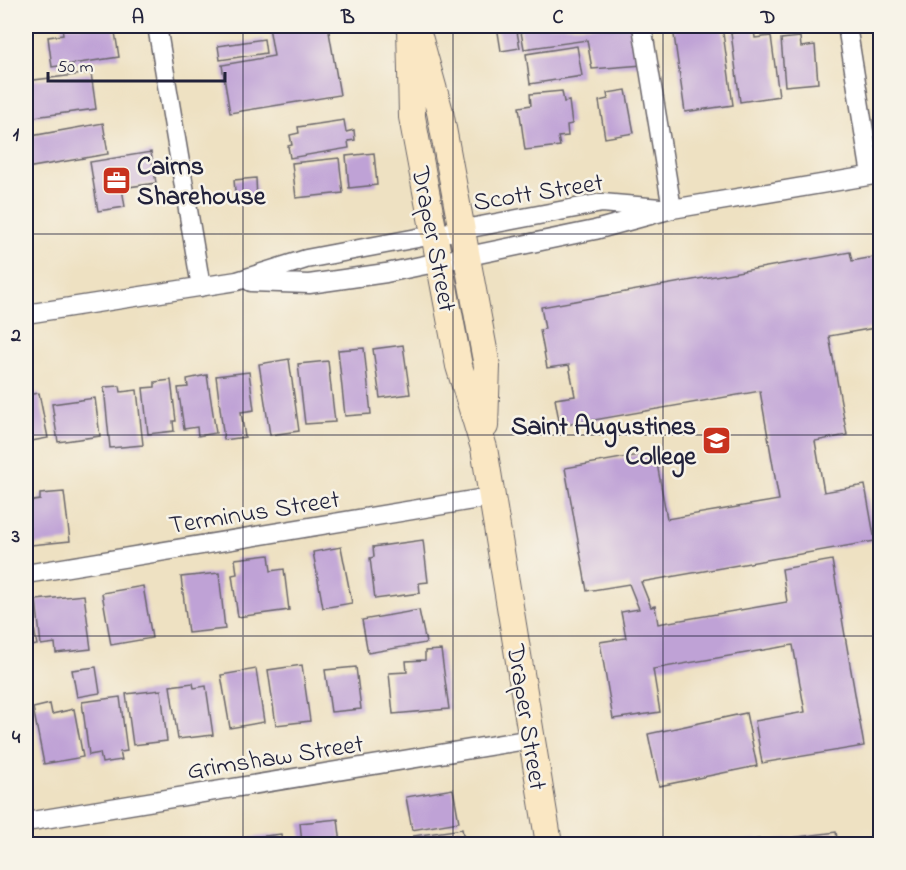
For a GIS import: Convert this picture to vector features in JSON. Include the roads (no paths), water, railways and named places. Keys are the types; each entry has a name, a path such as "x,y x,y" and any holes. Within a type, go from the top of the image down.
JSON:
{"main road":[{"name":"Draper Street","path":"410,26 412,117 459,366 484,448 549,844"},
{"name":"Draper Street","path":"416,26 440,112 487,366 484,448"}],"street":[{"path":"157,26 201,287"},
{"path":"642,26 672,209"},
{"path":"847,26 876,175"},
{"name":"Scott Street","path":"237,281 309,284 467,257 595,230 672,209 876,175"},
{"name":"Scott Street","path":"26,314 237,281 306,259 602,203 672,209"},
{"name":"Terminus Street","path":"26,574 491,497"},
{"name":"Grimshaw Street","path":"26,822 532,739"}],"place":[{"name":"Cairns Sharehouse","path":"116,180"},
{"name":"Saint Augustines College","path":"717,440"}]}
